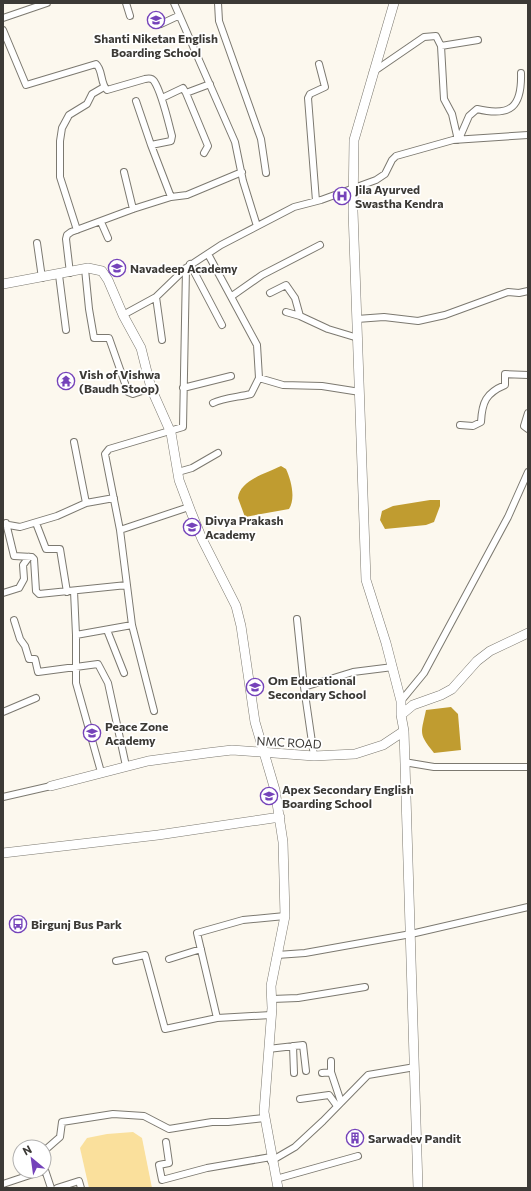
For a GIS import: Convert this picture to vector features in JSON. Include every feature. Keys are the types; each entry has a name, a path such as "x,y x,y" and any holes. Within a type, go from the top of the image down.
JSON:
{"street":[{"path":"3,18 47,3"},
{"path":"126,3 130,16"},
{"path":"174,3 178,16 210,84 234,142 257,226"},
{"path":"218,3 219,21 261,139 266,173"},
{"path":"394,3 372,72 354,140 353,190 366,580 401,701 401,715 404,731 418,1188"},
{"path":"161,24 178,16"},
{"path":"3,30 26,85 96,64 99,67 104,87 107,90 150,78 154,80 162,98 172,136 171,141 151,145"},
{"path":"372,72 424,37 436,36 441,46 444,99 452,114 458,140"},
{"path":"441,46 478,40"},
{"path":"316,201 308,98 310,94 325,87 319,64"},
{"path":"458,140 469,116 477,109 494,113 509,109 518,101 521,73"},
{"path":"186,93 210,84"},
{"path":"77,230 60,177 60,141 62,128 69,115 87,104 92,94 104,87"},
{"path":"162,98 183,88 206,136 208,146 204,153"},
{"path":"136,101 171,198"},
{"path":"123,315 156,297 188,266 257,226 294,207 353,190 385,174 392,160 396,156 458,140 528,135"},
{"path":"124,172 133,209"},
{"path":"70,272 66,239 67,235 133,209 187,194 242,172"},
{"path":"101,222 108,238"},
{"path":"37,244 42,278"},
{"path":"232,296 262,275 320,245"},
{"path":"208,254 232,296 257,345 259,378 251,394 233,399 218,400 213,403"},
{"path":"188,266 222,325"},
{"path":"154,711 132,625 120,530 106,452 109,449 183,427 183,388 188,266"},
{"path":"3,284 95,268 102,272 108,280 123,315 141,348 151,388 170,432 178,472 189,507 202,540 236,606 241,626 255,722 275,790 280,817 285,885 285,916 271,986 272,999 264,1118 278,1188"},
{"path":"85,269 94,338 109,338 128,392 133,394 151,388"},
{"path":"59,275 66,330"},
{"path":"270,293 284,285 288,286 295,298 300,316"},
{"path":"357,319 384,317 418,321 445,315 508,292 519,293 528,291"},
{"path":"156,297 162,340"},
{"path":"286,312 300,316 328,329 358,338"},
{"path":"460,425 473,426 480,422 481,407 493,390 504,385 505,374 528,375"},
{"path":"183,388 230,376"},
{"path":"259,378 283,385 322,386 360,392"},
{"path":"528,413 524,426 528,429"},
{"path":"74,442 86,504"},
{"path":"178,472 192,468 218,453"},
{"path":"401,701 424,673 508,517 528,472"},
{"path":"4,523 20,527 36,523 86,504 114,498"},
{"path":"120,530 189,507"},
{"path":"4,523 14,556 23,558 29,557 34,559 37,593 67,592 127,585"},
{"path":"36,523 46,549 60,549 67,592"},
{"path":"3,593 19,588 24,580 23,565 29,557"},
{"path":"74,590 76,634 74,668 76,683 84,717 101,772"},
{"path":"297,619 304,686 314,756"},
{"path":"14,620 20,639 25,646 29,659 35,659 38,672 98,664 108,683 126,766"},
{"path":"76,634 132,625"},
{"path":"107,630 124,673"},
{"path":"401,715 414,705 441,695 452,689 477,661 490,651 528,633"},
{"path":"304,686 353,672 392,667"},
{"path":"3,712 36,698"},
{"name":"NMC ROAD","path":"3,797 51,786 148,760 232,750 314,756 355,754 383,745 404,731"},
{"path":"404,762 434,767 528,767"},
{"path":"3,853 158,835 280,817"},
{"path":"277,955 305,953 411,934 528,907"},
{"path":"217,1018 197,933 243,920 285,916"},
{"path":"169,959 201,949"},
{"path":"116,961 145,955 165,1029 217,1018 271,1015"},
{"path":"272,999 298,998 365,987"},
{"path":"268,1049 303,1045 306,1071"},
{"path":"293,1046 294,1073"},
{"path":"331,1060 331,1072 339,1104"},
{"path":"166,1142 168,1163 159,1165 162,1180 207,1168 271,1159 294,1147 368,1075 415,1067"},
{"path":"322,1073 331,1072"},
{"path":"300,1099 330,1095 339,1104"},
{"path":"52,1144 60,1137 62,1122 113,1114 144,1116 169,1129 212,1122 264,1118"},
{"path":"276,1179 358,1156"},
{"path":"3,1184 17,1179"},
{"path":"57,1188 79,1182 81,1188"}],"shaded area":[{"path":"281,466 286,469 290,478 292,500 289,509 245,517 238,498 244,486 255,478"},
{"path":"430,500 440,500 440,506 434,522 426,525 385,529 380,520 382,511 393,506"},
{"path":"451,707 458,714 461,750 434,753 425,741 422,733 426,710"},
{"path":"133,1132 142,1138 152,1188 89,1188 80,1148 87,1138 107,1134"}],"place":[{"name":"Shanti Niketan English Boarding School","path":"156,20"},
{"name":"Jila Ayurved Swastha Kendra","path":"342,196"},
{"name":"Navadeep Academy","path":"117,268"},
{"name":"Vish of Vishwa (Baudh Stoop)","path":"66,381"},
{"name":"Divya Prakash Academy","path":"192,527"},
{"name":"Om Educational Secondary School","path":"255,687"},
{"name":"Peace Zone Academy","path":"92,733"},
{"name":"Apex Secondary English Boarding School","path":"269,796"},
{"name":"Birgunj Bus Park","path":"18,924"},
{"name":"Sarwadev Pandit","path":"355,1138"}]}
